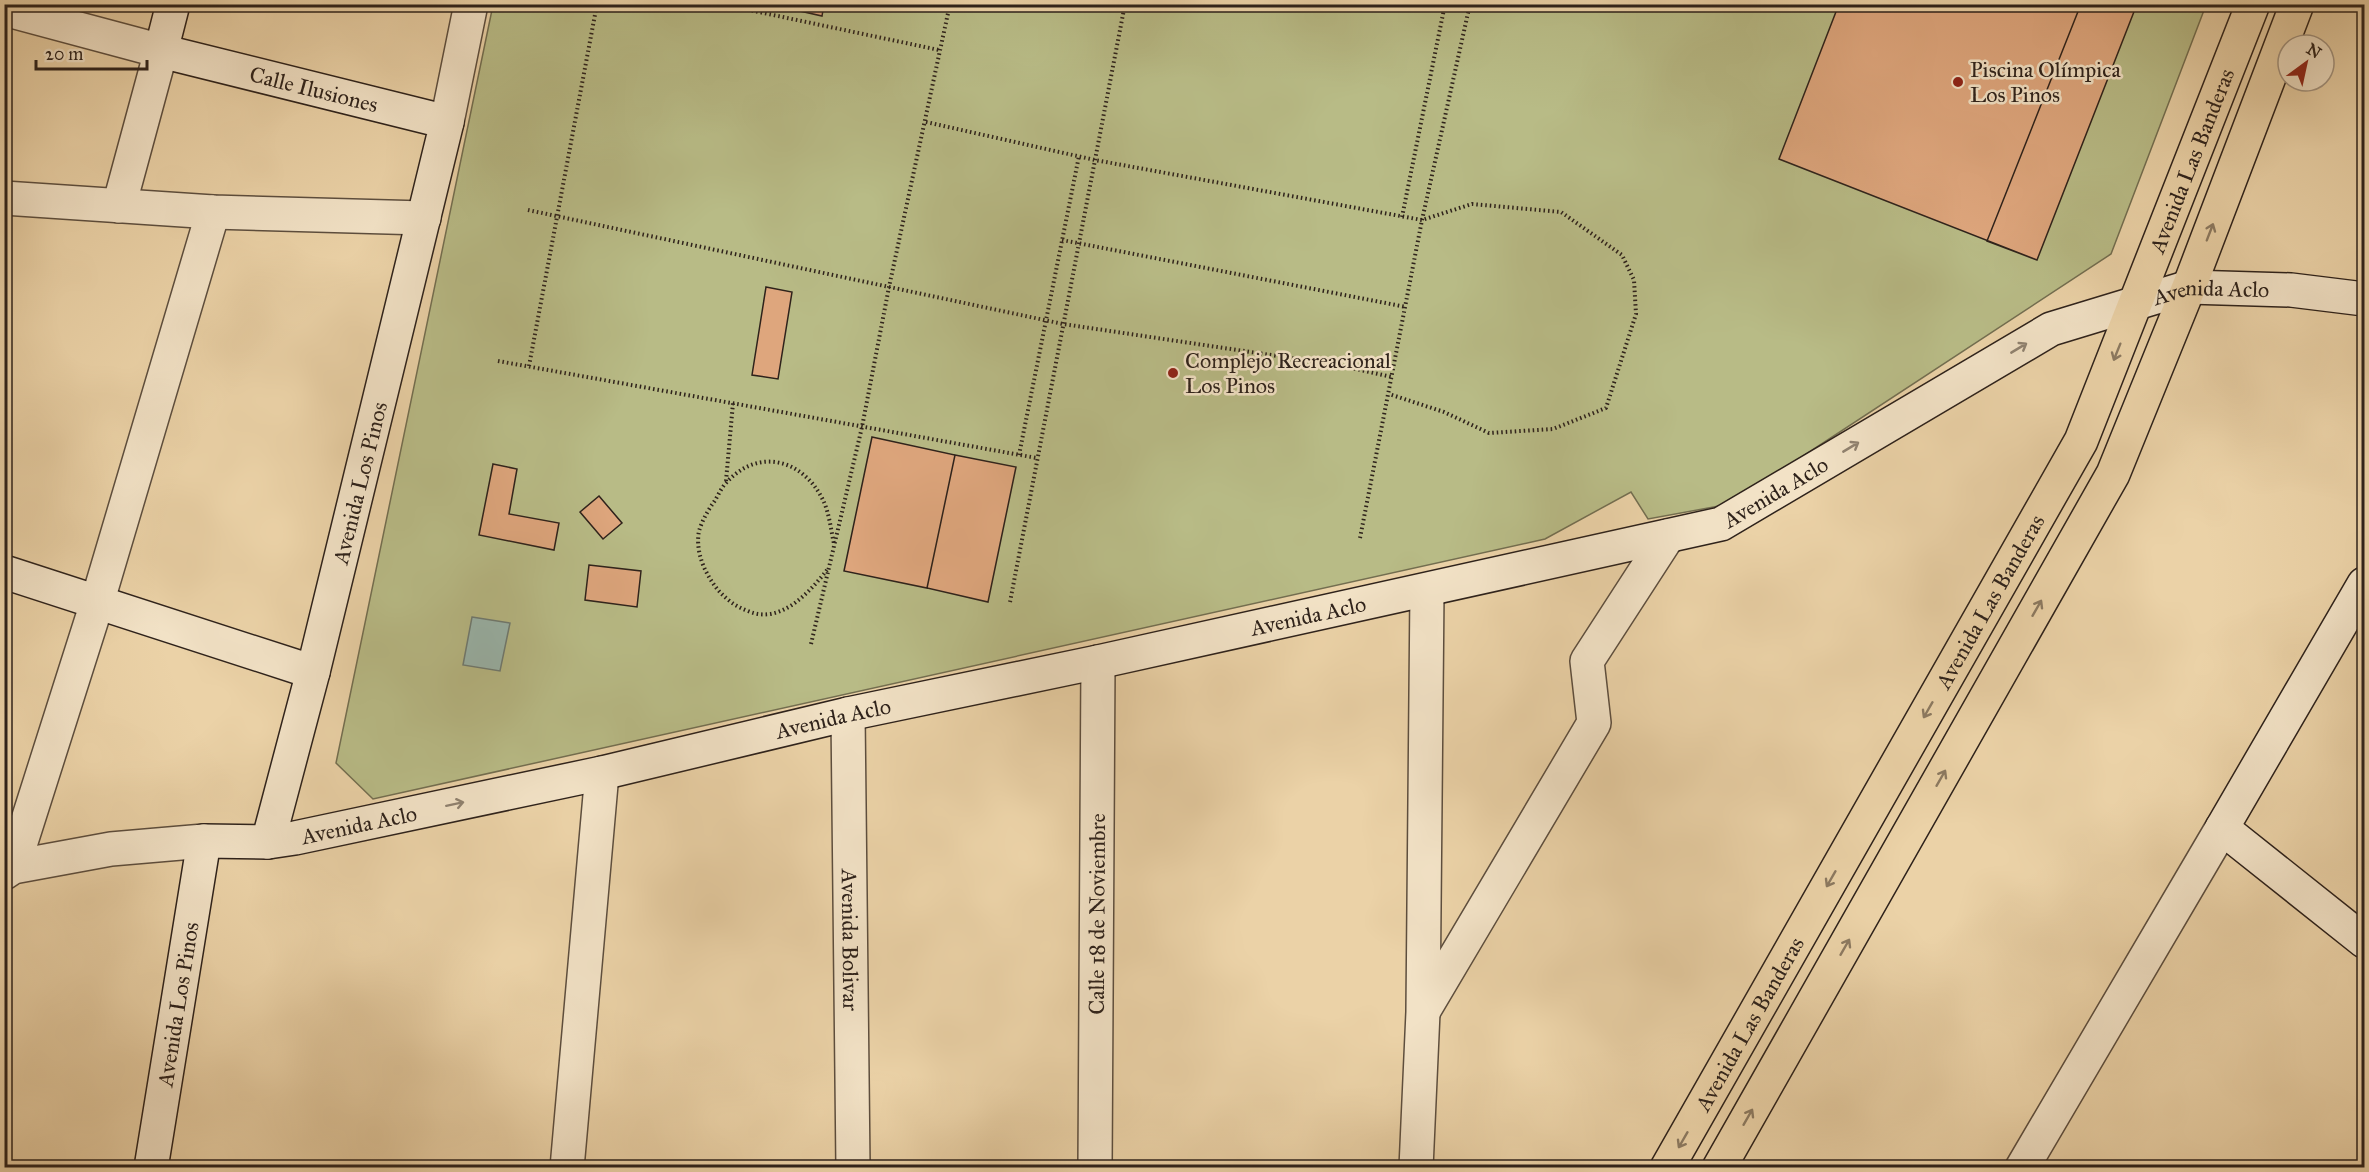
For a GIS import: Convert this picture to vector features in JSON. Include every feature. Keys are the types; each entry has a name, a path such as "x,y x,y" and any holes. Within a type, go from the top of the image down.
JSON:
{"main road":[{"name":"Avenida Las Banderas","path":"1667,1167 2081,441 2253,4"},
{"name":"Avenida Las Banderas","path":"1719,1167 2113,474 2297,4"}],"street":[{"path":"119,206 173,4"},
{"name":"Avenida Los Pinos","path":"281,840 313,672 447,122 471,4"},
{"name":"Calle Ilusiones","path":"4,9 161,51 447,122"},
{"path":"4,198 213,212 424,218"},
{"path":"9,870 97,603 213,212"},
{"name":"Avenida Aclo","path":"9,870 111,849 204,840 281,840 602,773 848,714 1098,662 1721,524 2051,329 2188,287 2291,290 2364,298"},
{"path":"1423,1012 1594,723 1587,661 1668,536"},
{"path":"4,572 313,672"},
{"path":"2022,1167 2364,584"},
{"path":"1416,1167 1423,1012 1427,590"},
{"name":"Calle 18 de Noviembre","path":"1095,1167 1098,662"},
{"name":"Avenida Bolivar","path":"848,714 853,1167"},
{"path":"567,1167 602,773"},
{"path":"2222,828 2364,941"},
{"name":"Avenida Los Pinos","path":"151,1167 204,840"}],"path":[{"path":"529,366 597,4"},
{"path":"721,4 939,50"},
{"path":"811,644 862,427 889,287 950,4"},
{"path":"1010,602 1125,4"},
{"path":"1402,217 1445,4"},
{"path":"1360,538 1422,220 1470,4"},
{"path":"926,122 1095,160 1422,220 1472,204 1561,212 1622,255 1634,280 1636,314 1606,408 1553,429 1489,433 1444,412 1389,394"},
{"path":"1019,455 1079,156"},
{"path":"528,210 1064,324 1338,365 1392,377"},
{"path":"1062,240 1406,308"},
{"path":"498,361 1038,458"},
{"path":"726,482 733,403"},
{"path":"829,567 810,592 794,604 771,614 749,612 727,599 708,577 700,556 699,532 708,510 726,482 747,466 769,460 786,463 807,477 823,500 834,545"}],"green space":[{"name":"Complejo Recreacional Los Pinos","path":"493,5 2206,5 2111,254 1730,504 1648,519 1631,492 1545,539 373,799 336,763"}],"water":[{"path":"472,617 510,623 500,671 463,665"}],"building":[{"path":"769,4 824,4 822,16"},
{"name":"Piscina Olímpica Los Pinos","path":"1839,4 2137,4 2037,260 1779,159"},
{"path":"2081,4 2137,4 2037,260 1987,241"},
{"path":"766,287 792,292 778,379 752,375"},
{"path":"872,437 955,455 927,588 844,571"},
{"path":"955,455 1016,467 988,602 927,588"},
{"path":"493,464 517,469 509,514 559,523 554,550 479,535"},
{"path":"599,496 622,523 603,539 580,512"},
{"path":"589,565 641,571 637,607 585,600"}],"place":[{"name":"Piscina Olímpica Los Pinos","path":"1958,82"},
{"name":"Complejo Recreacional Los Pinos","path":"1173,373"}]}
